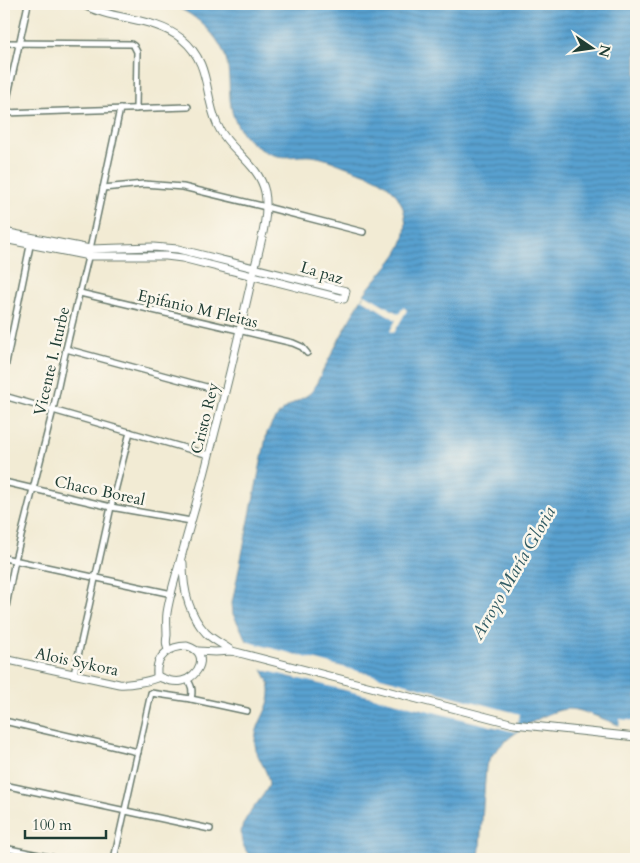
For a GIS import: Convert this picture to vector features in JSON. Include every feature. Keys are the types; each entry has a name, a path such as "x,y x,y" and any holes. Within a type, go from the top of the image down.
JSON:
{"street":[{"path":"28,4 4,113 188,107"},
{"path":"82,4 103,13 167,30 183,40 192,49 206,74 213,114 220,131 257,175 265,193 266,207"},
{"path":"4,43 131,44 137,52 136,109"},
{"name":"Vicente I. Iturbe","path":"4,617 90,253 120,109"},
{"path":"103,188 144,184 183,187 363,232"},
{"name":"Cristo Rey","path":"168,650 166,644 167,612 225,392 266,207"},
{"name":"La paz","path":"4,232 31,241 90,253 165,248 178,249 253,272 344,298 346,291 253,272"},
{"name":"La paz","path":"4,239 31,241"},
{"path":"4,373 31,241"},
{"name":"Epifanio M Fleitas","path":"80,293 293,343 302,347 307,353"},
{"path":"66,349 225,392"},
{"path":"4,396 209,455"},
{"path":"74,674 111,507 130,432"},
{"name":"Chaco Boreal","path":"4,482 111,507 191,521"},
{"path":"183,551 183,579 186,598 194,616 206,633 232,651 514,724 636,736"},
{"path":"4,558 172,594"},
{"path":"167,635 179,646"},
{"path":"215,652 201,663 194,674 182,681 172,681 157,675 160,659 168,650 179,646 187,646 198,651 232,651"},
{"path":"198,651 201,655 201,663"},
{"name":"Alois Sykora","path":"4,659 119,684 132,684 152,680 157,675"},
{"path":"187,679 192,686 191,699"},
{"path":"114,859 151,693 247,711"},
{"path":"4,722 138,752"},
{"path":"4,785 210,830"},
{"path":"4,848 59,859"}],"water":[{"name":"Arroyo María Gloria","path":"167,4 636,4 636,729 630,729 591,714 570,709 550,713 515,733 505,741 491,757 486,767 479,859 252,859 244,847 241,837 245,820 269,785 267,774 255,744 258,728 267,707 270,692 269,683 233,614 232,603 267,433 272,423 283,411 313,390 365,293 400,248 406,222 402,204 397,196 376,178 329,160 311,156 283,157 274,155 260,149 251,142 241,131 233,114 227,62 219,43 195,18 177,7"}],"pier":[{"path":"365,294 399,314 403,307 407,310 394,333 390,331 396,320 362,299"},
{"path":"245,641 520,714 515,732 259,669"},
{"path":"620,719 636,721 636,732 619,728"}]}
